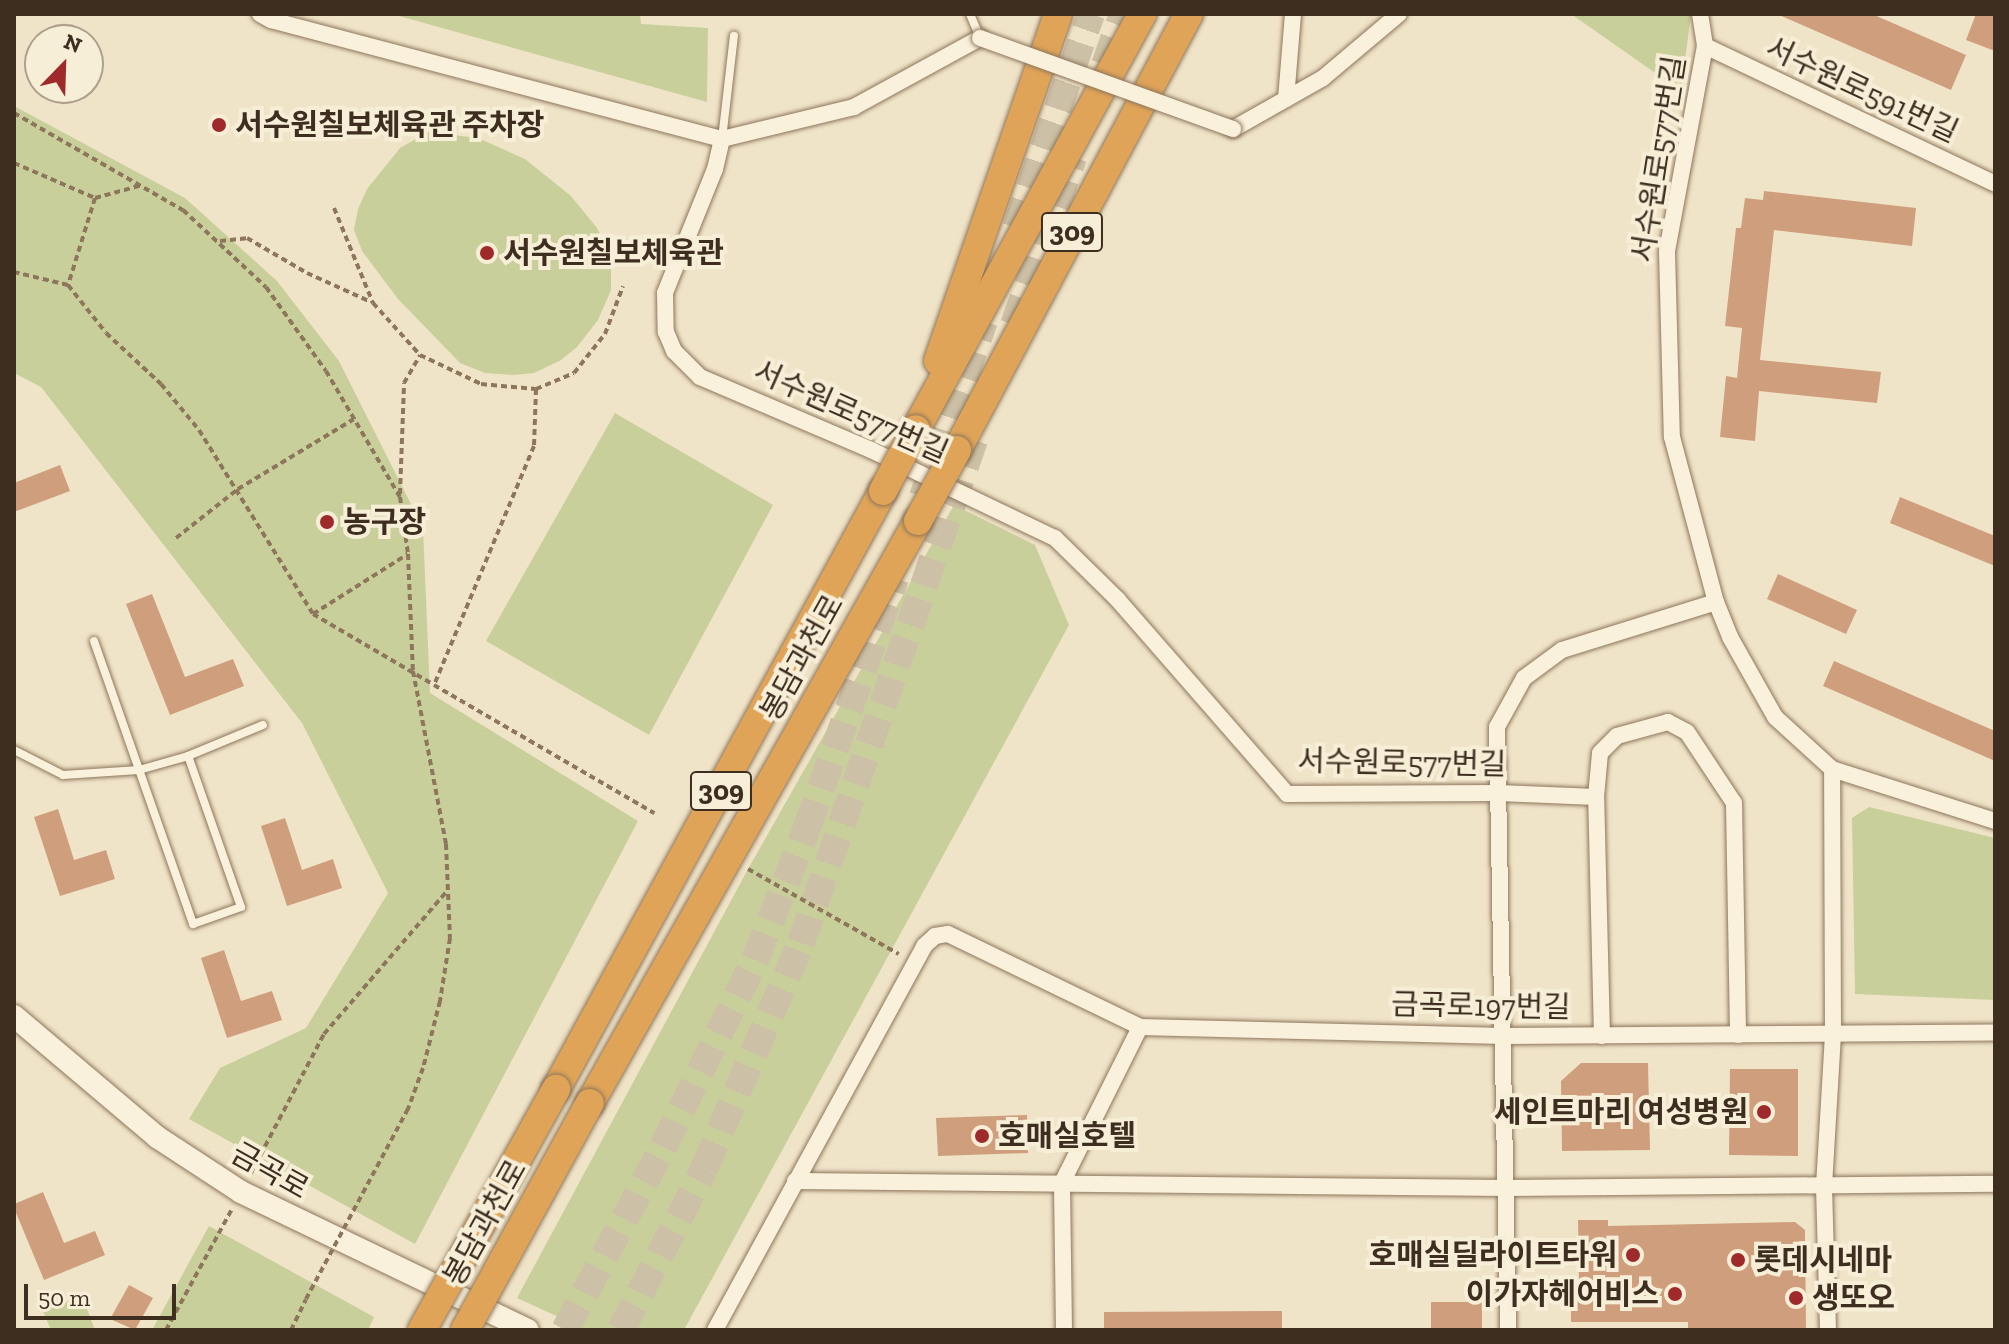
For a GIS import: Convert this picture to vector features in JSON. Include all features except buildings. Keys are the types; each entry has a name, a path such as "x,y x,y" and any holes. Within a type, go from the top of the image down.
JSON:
{"highway":[{"path":"912,437 1058,14"},
{"name":"봉담과천로","path":"422,1330 1142,14"},
{"name":"봉담과천로","path":"465,1330 918,521 1189,14"}],"main road":[{"name":"금곡로","path":"14,1016 157,1137 241,1192 528,1330"}],"street":[{"path":"260,14 271,20 722,139 854,107 980,38 1233,129 1323,78 1399,14"},
{"path":"1286,99 1293,14"},
{"name":"서수원로577번길","path":"1700,14 1705,46 1667,252 1672,437 1716,602 1730,637 1775,717 1832,769 1995,821"},
{"name":"서수원로591번길","path":"1705,46 1995,184"},
{"name":"서수원로577번길","path":"722,139 715,169 665,293 666,332 674,351 700,377 871,450 1055,538 1118,600 1287,794 1499,793 1596,797"},
{"path":"1508,1330 1497,727 1524,678 1562,650 1716,602"},
{"path":"1602,1036 1596,797 1600,753 1617,736 1668,722 1687,732 1734,803 1738,1035"},
{"path":"1828,1330 1824,1186 1833,1034 1832,769"},
{"path":"715,1330 915,963 935,936 948,934 1140,1027 1062,1183 1064,1330"},
{"name":"금곡로197번길","path":"1140,1027 1504,1036 1995,1033"},
{"path":"795,1181 1507,1188 1995,1184"}],"lane":[{"path":"970,14 980,38"},
{"path":"722,139 734,36"},
{"path":"94,641 193,924 241,907 188,756"},
{"path":"14,750 63,775 139,770 188,756 263,725"}],"path":[{"path":"14,113 183,210 266,287 326,371 400,497"},
{"path":"14,163 95,198 140,185"},
{"path":"68,285 95,198"},
{"path":"334,208 373,303 420,355 481,384 536,389 574,373 605,334 623,286"},
{"path":"219,241 247,238 307,273 373,303"},
{"path":"14,272 68,285 106,333 161,384 199,430 238,489 313,614 654,813"},
{"path":"291,1330 408,1109 440,1001 450,938 446,844 413,671 408,554 400,497 404,383 420,355"},
{"path":"434,685 534,446 536,389"},
{"path":"176,538 238,489 354,419"},
{"path":"313,614 408,554"},
{"path":"748,869 915,963"},
{"path":"166,1330 324,1034 449,890"}],"green space":[{"path":"392,14 640,14 641,24 708,28 707,102"},
{"path":"1571,14 1691,14 1681,91"},
{"path":"14,106 185,198 277,281 339,361 423,528 430,693 638,821 415,1244 189,1119 220,1068 306,1028 388,893 302,723 41,387 14,373"},
{"name":"서수원칠보체육관","path":"428,132 478,138 525,159 571,196 597,228 611,255 611,290 598,320 577,347 561,360 534,373 513,375 485,373 460,363 398,299 362,251 354,230 358,209 367,189 400,148"},
{"path":"615,413 773,505 649,735 486,641"},
{"path":"954,505 1035,545 1069,625 684,1330 587,1330 517,1298 748,869"},
{"path":"1869,807 1995,838 1995,1000 1855,994 1852,818"},
{"path":"209,1226 374,1317 368,1330 152,1330"},
{"path":"82,1296 95,1330 51,1330 43,1311"}],"tunnel":[{"path":"1016,228 1091,14"},
{"path":"1105,65 1123,14"},
{"path":"1014,325 1073,157"},
{"path":"923,497 984,321"},
{"path":"621,1330 704,1169 801,943 978,428"},
{"path":"565,1330 663,1147 755,960 807,828 895,578"}],"place":[{"name":"서수원칠보체육관 주차장","path":"219,125"},
{"name":"서수원칠보체육관","path":"487,253"},
{"name":"농구장","path":"327,522"},
{"name":"세인트마리 여성병원","path":"1764,1112"},
{"name":"호매실호텔","path":"982,1136"},
{"name":"호매실딜라이트타워","path":"1633,1255"},
{"name":"롯데시네마","path":"1738,1260"},
{"name":"이가자헤어비스","path":"1675,1294"},
{"name":"생또오","path":"1796,1298"}]}
